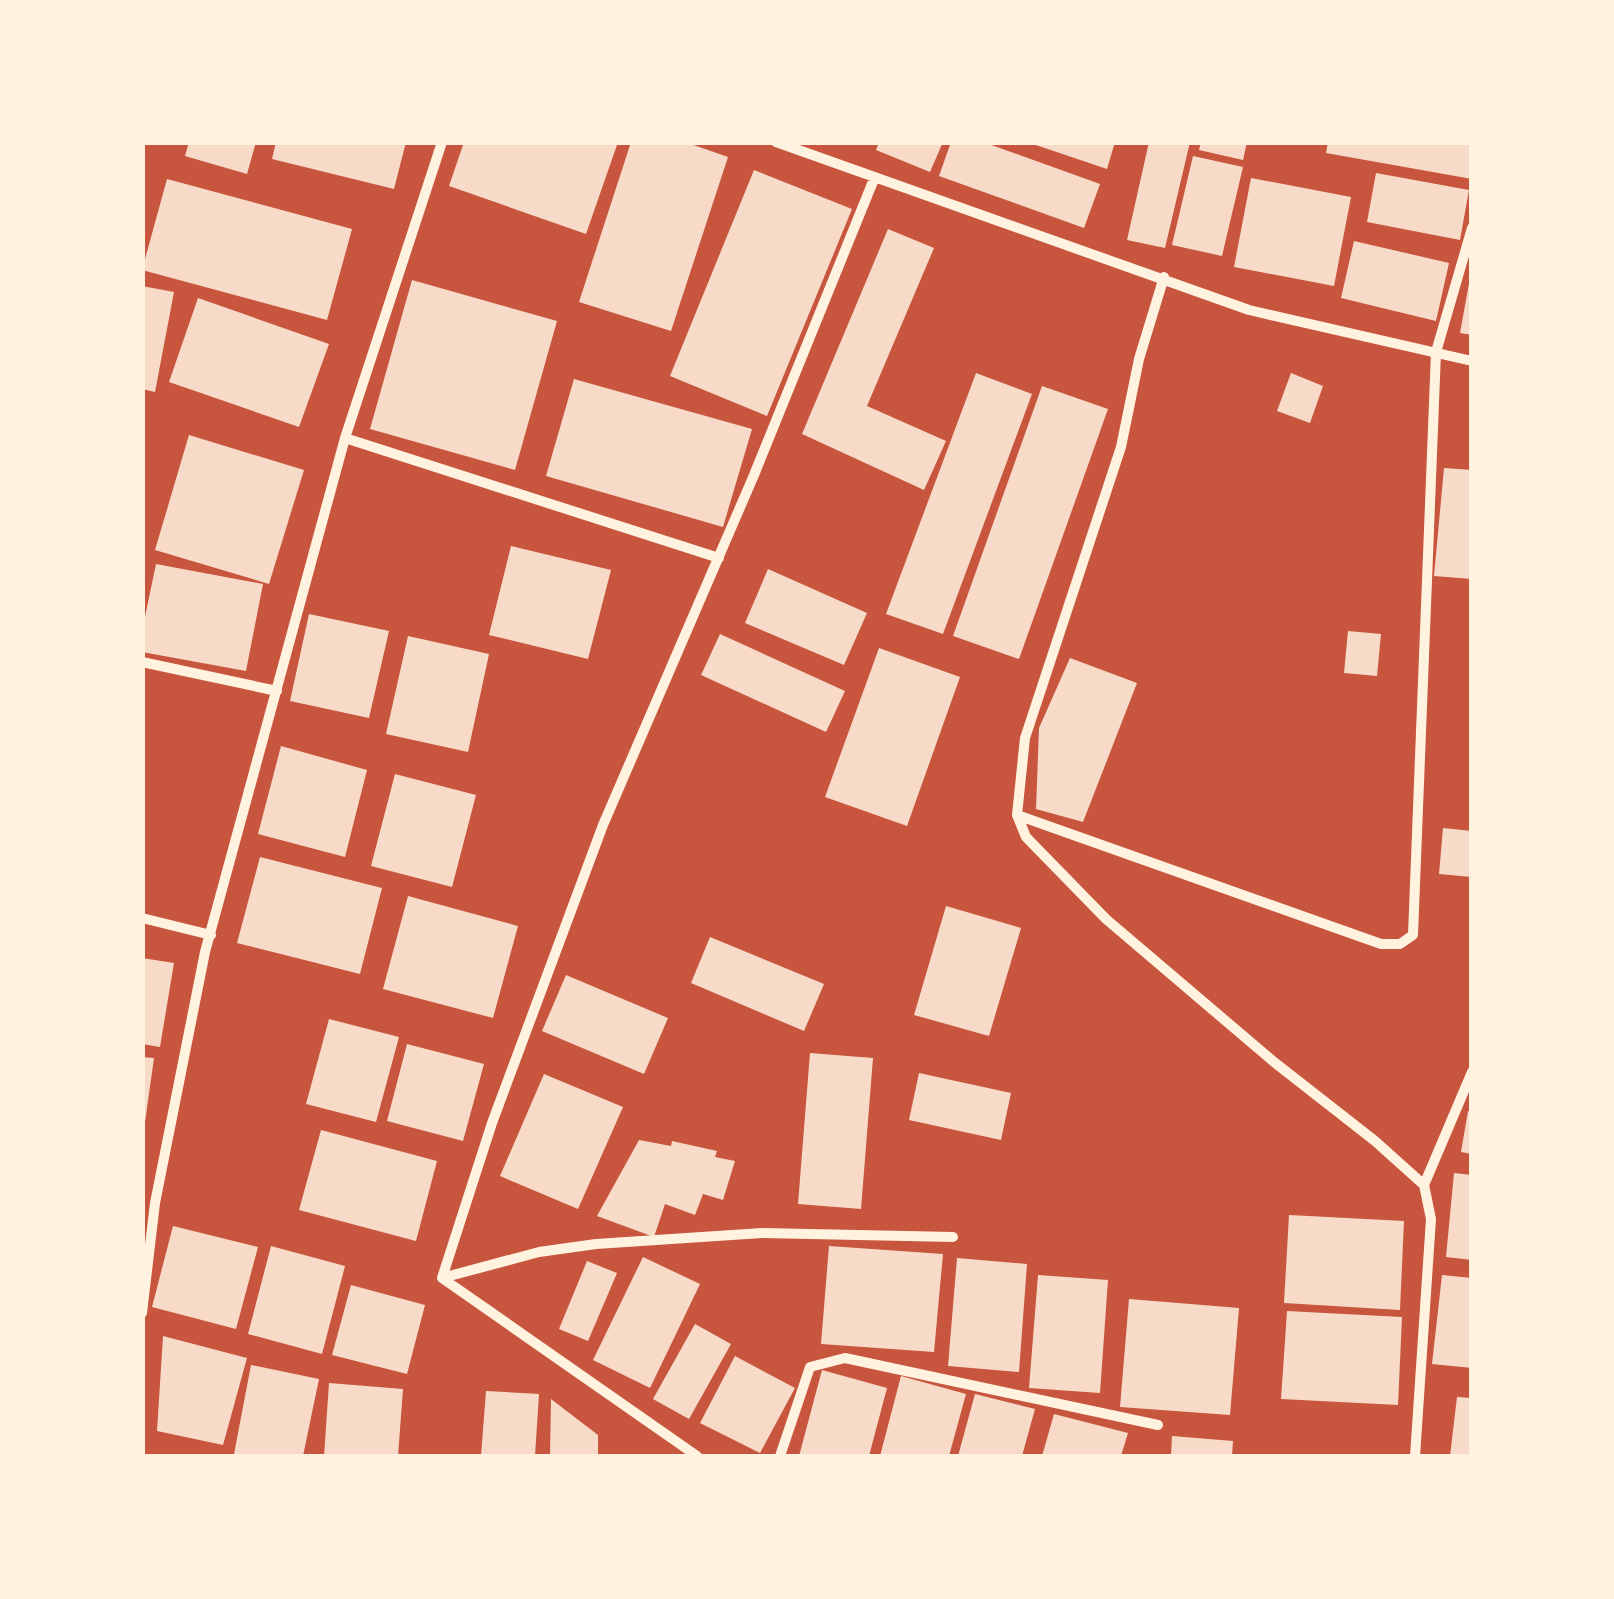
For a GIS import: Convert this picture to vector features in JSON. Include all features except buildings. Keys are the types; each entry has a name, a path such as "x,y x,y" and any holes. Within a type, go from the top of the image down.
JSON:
{"street":[{"path":"142,1314 154,1203 211,935 344,438 442,142"},
{"path":"776,142 1249,310 1472,361"},
{"path":"442,1278 492,1123 603,825 719,558 874,179"},
{"path":"1017,815 1381,944 1400,944 1413,935 1436,352 1472,228"},
{"path":"1164,277 1139,359 1121,448 1025,738 1017,815 1026,838 1106,918 1424,1185"},
{"path":"344,438 719,558"},
{"path":"142,662 277,690"},
{"path":"142,918 211,935"},
{"path":"1415,1456 1430,1220 1424,1185 1472,1072"},
{"path":"442,1278 539,1252 596,1244 762,1232 953,1237"},
{"path":"442,1278 696,1456"},
{"path":"780,1456 810,1367 845,1358 1158,1425"}]}
